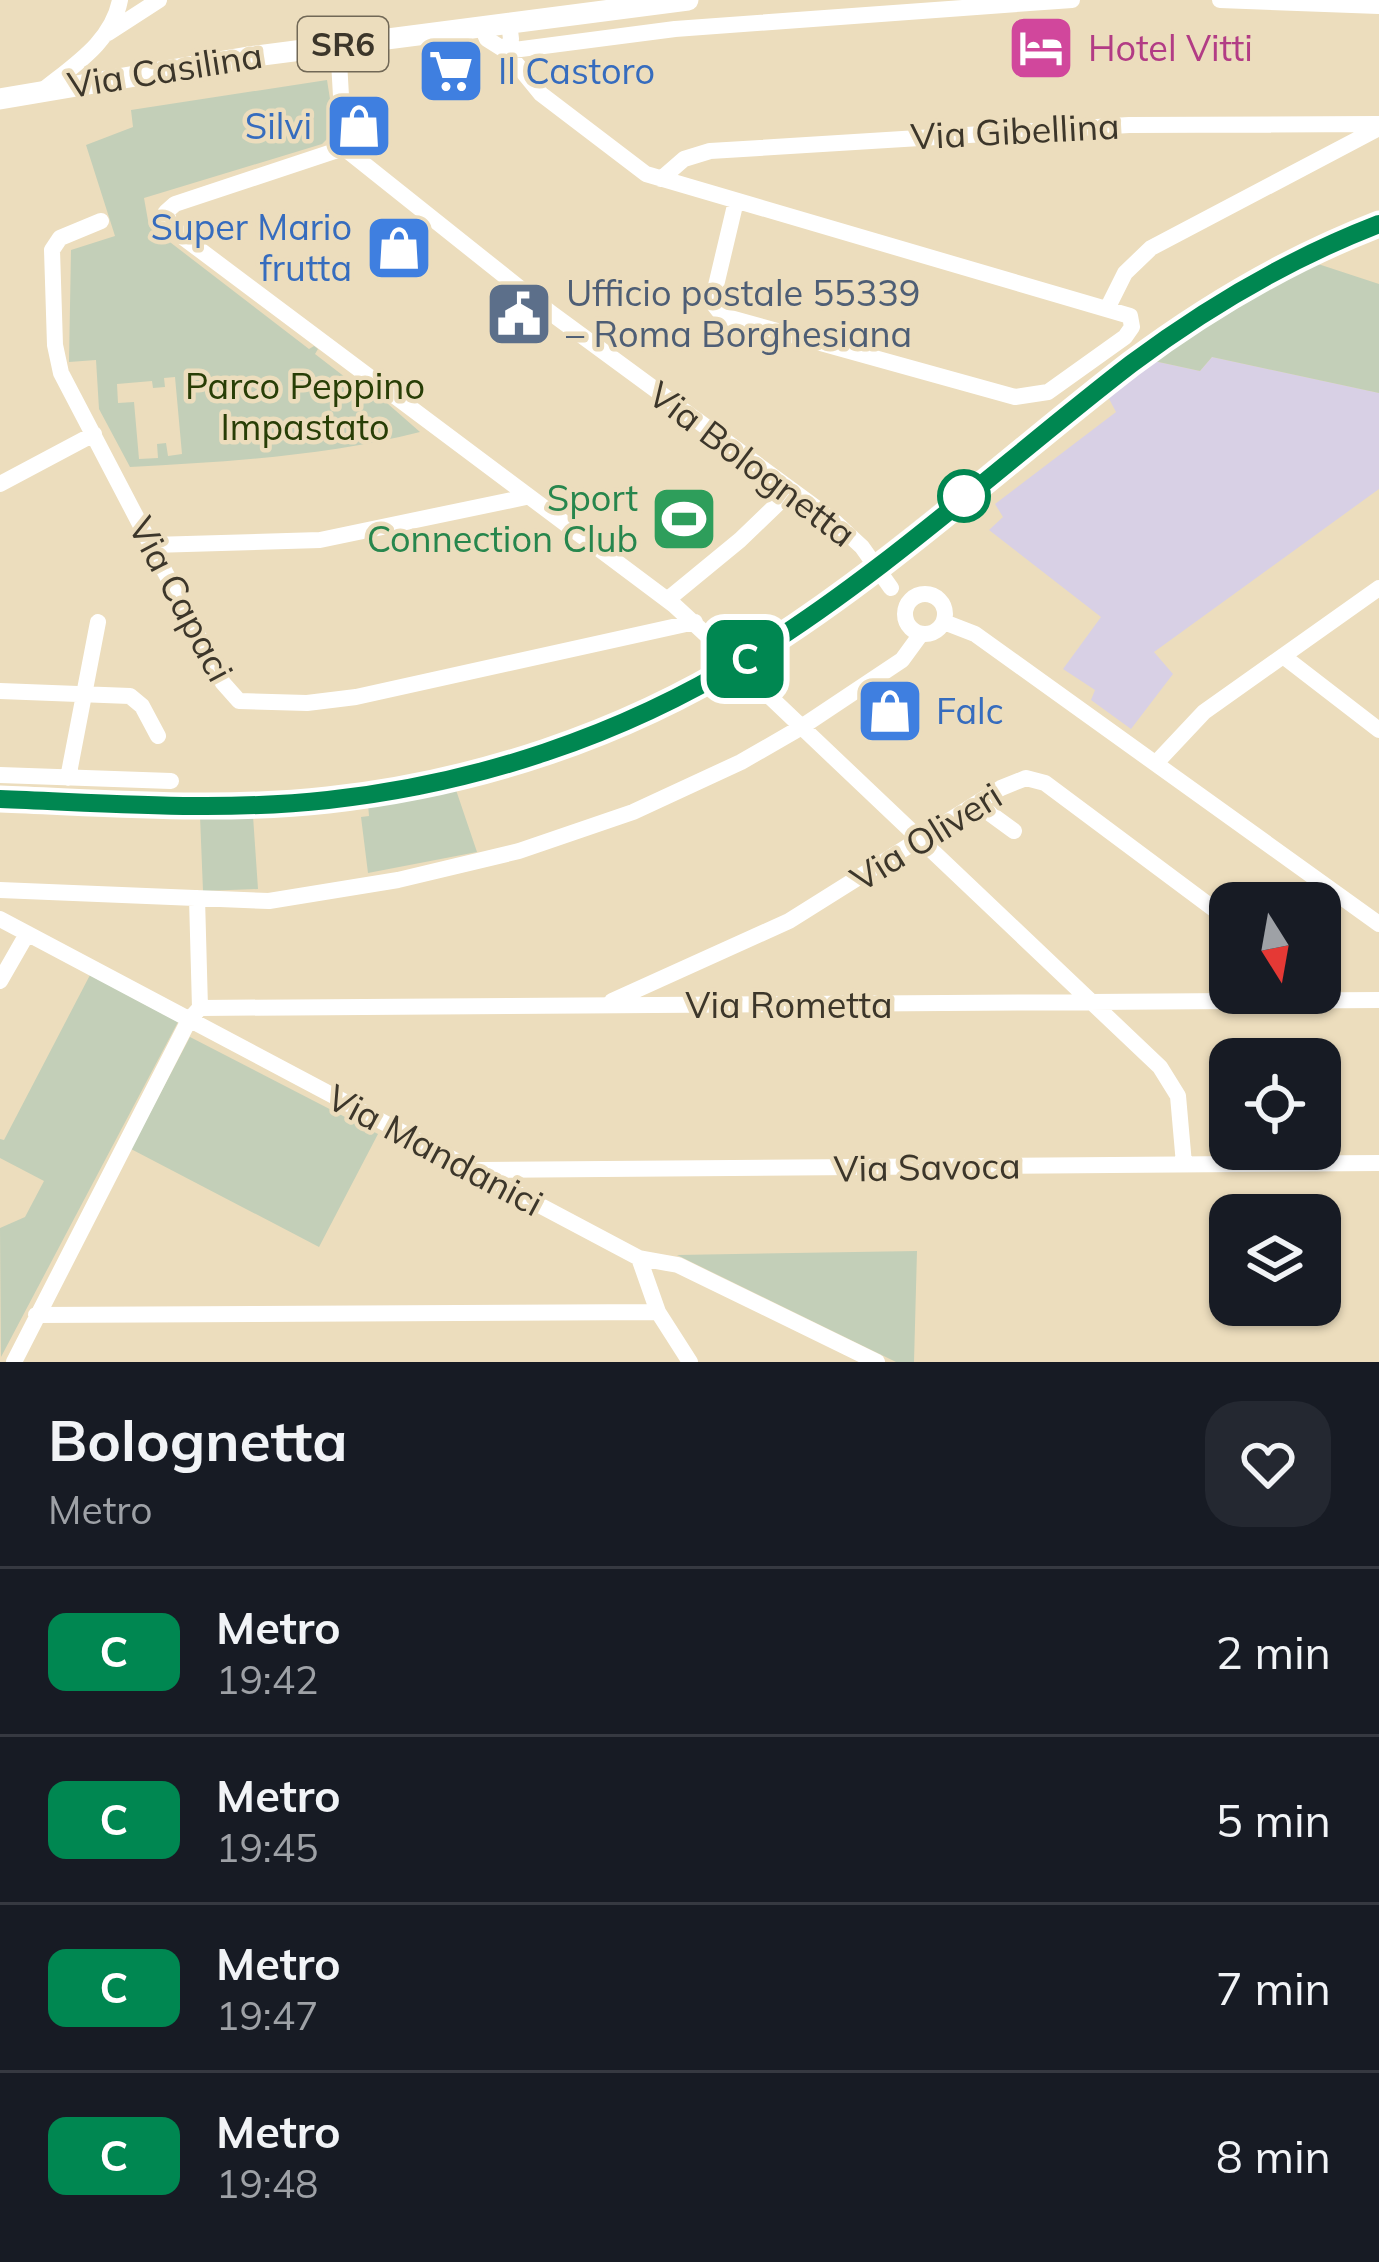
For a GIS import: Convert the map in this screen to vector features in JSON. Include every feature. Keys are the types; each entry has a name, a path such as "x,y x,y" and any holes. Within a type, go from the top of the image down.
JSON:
{"main road":[{"name":"Via Casilina","path":"0,100 338,44 688,0"}],"street":[{"path":"107,33 121,0"},
{"path":"42,91 107,33 159,0"},
{"path":"506,51 648,32 1072,0"},
{"path":"1220,0 1379,6"},
{"path":"506,51 509,22"},
{"path":"482,26 487,39 506,51 548,100 630,164 661,179 1108,307 1130,316 1133,323 1125,337 1052,389 1023,398 730,319 719,313 714,298 736,202"},
{"path":"338,44 344,148 175,204 166,212 168,220 179,234 667,600 725,652"},
{"name":"Via Gibellina","path":"661,179 684,159 706,151 1129,125 1379,126"},
{"path":"1108,307 1125,273 1151,248 1379,126"},
{"name":"Via Bolognetta","path":"344,148 550,313 851,536 891,588 906,621"},
{"name":"Via Capaci","path":"101,221 60,238 52,257 57,362 235,698 251,704 308,704 356,697 695,622"},
{"path":"0,484 94,434"},
{"path":"667,600 792,490"},
{"path":"152,545 333,539 526,497"},
{"path":"0,890 277,901 505,855 655,803 724,771 800,728 902,660 921,634 935,632 944,622 944,608 936,597 891,588"},
{"path":"1157,762 1204,712 1379,588"},
{"path":"916,596 906,607 906,621 921,634"},
{"path":"68,778 98,622"},
{"path":"944,622 974,634 1379,924"},
{"path":"1283,656 1379,730"},
{"path":"749,677 1155,1062 1180,1102 1184,1164"},
{"path":"0,691 135,698 158,736"},
{"path":"0,775 171,781"},
{"name":"Via Oliveri","path":"600,1006 789,921 1011,782 1031,778 1209,905"},
{"path":"977,804 1014,831"},
{"path":"14,1362 194,1014 197,898"},
{"name":"Via Mandanici","path":"0,920 194,1014 639,1258 678,1265 877,1362"},
{"path":"0,981 27,934"},
{"name":"Via Rometta","path":"1341,1001 1379,1000"},
{"name":"Via Rometta","path":"194,1014 1209,1002"},
{"name":"Via Savoca","path":"474,1171 1379,1163"},
{"path":"639,1258 658,1312 690,1362"},
{"path":"36,1315 658,1312"}],"shaded area":[{"path":"1212,357 1379,393 1379,489 1154,652 1173,674 1131,729 1091,700 1095,690 1063,669 1101,617 989,530 1003,517 995,504 1116,412 1107,395 1154,361 1200,371"}],"green space":[{"name":"Parco Peppino Impastato","path":"327,80 335,131 322,144 144,198 149,226 309,349 318,349 315,354 367,394 371,389 420,432 312,452 130,467 99,409 96,360 69,362 71,250 115,236 86,145 133,127 131,110","holes":["175,377 182,454 168,456 166,443 157,444 158,458 139,459 134,402 118,403 117,384 152,381 153,388 165,387 164,378"]},
{"path":"1312,262 1379,284 1379,393 1212,357 1200,371 1154,361 1229,306"},
{"path":"455,787 477,852 368,873 361,817 369,816 368,804"},
{"path":"200,816 253,816 258,889 203,891"},
{"path":"90,975 178,1022 1,1357 0,1228 25,1217 44,1181 0,1158 0,1139 4,1140"},
{"path":"190,1037 378,1134 319,1247 131,1149"},
{"path":"917,1251 914,1362 896,1362 677,1255"}],"railway":[{"path":"0,791 207,799 314,794 469,766 616,716 687,682 820,599 1156,338 1301,250 1379,215"}],"metro line":[{"name":"C","path":"0,799 206,807 324,801 451,779 605,730 705,682 788,632 1186,326 1314,253 1379,224"}],"place":[{"name":"Hotel Vitti","path":"1041,48"},
{"name":"Il Castoro","path":"451,71"},
{"name":"Silvi","path":"359,126"},
{"name":"Super Mario frutta","path":"399,248"},
{"name":"Ufficio postale 55339 – Roma Borghesiana","path":"519,314"},
{"name":"Sport Connection Club","path":"684,519"},
{"name":"Falc","path":"890,711"}]}
